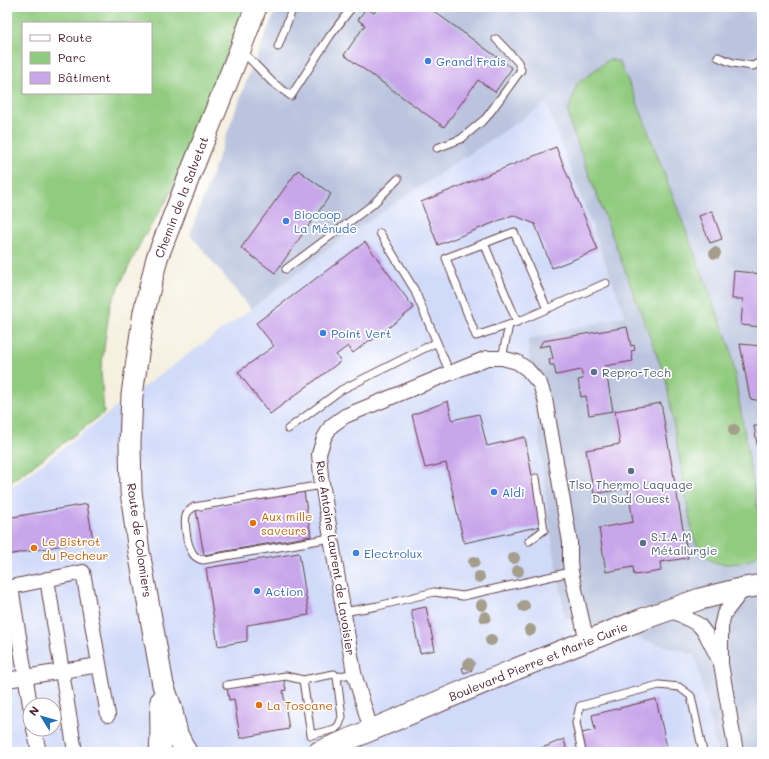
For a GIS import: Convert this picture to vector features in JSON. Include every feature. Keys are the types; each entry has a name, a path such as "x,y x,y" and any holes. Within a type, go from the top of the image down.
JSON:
{"main road":[{"name":"Chemin de la Salvetat","path":"132,395 144,312 157,258 256,7"},
{"name":"Route de Colomiers","path":"132,395 130,443 131,492 139,552 163,685 171,707 177,734 186,752"},
{"name":"Boulevard Pierre et Marie Curie","path":"319,752 509,672 640,620 700,599 753,587"},
{"name":"Route de Colomiers","path":"160,752 160,713 163,685"}],"street":[{"name":"Rue Antoine Laurent de Lavoisier","path":"371,730 354,672 322,485 319,454 324,438 331,426 345,416 487,358 502,358 517,362 527,369 540,384 545,399 570,542 570,561 587,642"},
{"path":"29,697 11,587 83,572 108,715"},
{"path":"47,579 75,752"},
{"path":"736,752 721,664 721,627 724,614 727,609 753,587"},
{"path":"670,609 699,625 706,634 721,664"},
{"path":"7,680 99,665"},
{"path":"35,737 38,752"}],"lane":[{"path":"278,47 293,7"},
{"path":"240,50 272,82 291,96 330,36 352,7"},
{"path":"437,148 461,139 486,118 521,70 518,62 496,39"},
{"path":"718,57 733,63 753,66 762,61"},
{"path":"286,269 372,205 398,179"},
{"path":"547,309 514,232 446,258 476,336 517,322 547,309 606,283"},
{"path":"380,233 414,289 450,373"},
{"path":"484,243 517,322"},
{"path":"502,358 509,325"},
{"path":"288,429 341,390 437,342"},
{"path":"529,541 544,530 536,478"},
{"path":"322,485 194,507 189,510 186,515 186,531 191,551 196,558 203,560 331,538"},
{"path":"343,612 378,606 434,592 463,596 572,572"},
{"path":"227,685 286,676 303,680 334,674 337,677 354,672"},
{"path":"303,680 311,735 335,729 339,725 342,717 337,677"},
{"path":"582,752 576,723 580,706 659,685 679,687 691,696 702,752"}],"shaded area":[{"path":"277,7 762,7 762,752 717,752 695,655 565,617 550,529 527,339 625,316 546,103 340,240 251,309 190,234 246,82"},
{"path":"546,102 625,316 527,339 550,529 565,617 696,655 717,752 7,752 7,491 132,395 251,309 340,240"}],"green space":[{"path":"7,7 245,7 200,124 167,200 142,240 110,305 101,370 104,413 7,485"},
{"path":"609,59 619,62 634,94 730,347 762,536 762,548 759,553 748,561 724,564 712,561 703,554 693,537 666,380 571,126 568,112 577,84"}],"building":[{"name":"Grand Frais","path":"378,7 428,7 512,68 495,92 478,80 444,127 344,55 365,25 358,20 366,8 374,13"},
{"path":"556,147 598,250 552,268 535,224 513,215 438,245 421,202"},
{"name":"Biocoop La Ménude","path":"298,170 331,194 275,273 241,248"},
{"path":"712,211 722,239 710,243 699,216"},
{"name":"Point Vert","path":"365,242 414,308 353,353 348,346 336,355 341,361 270,414 238,372 274,346 256,323"},
{"path":"734,271 762,274 762,327 741,325 743,299 732,299"},
{"name":"Repro-Tech","path":"627,327 631,346 634,345 635,350 631,351 633,361 605,366 613,411 589,415 586,396 581,397 578,380 583,379 581,370 556,375 554,365 550,365 549,360 553,359 550,345 539,347 543,341"},
{"path":"740,344 762,346 762,401 750,399"},
{"name":"Aldi","path":"448,401 452,420 479,414 487,446 525,437 541,526 464,543 446,463 425,468 412,415"},
{"name":"Tlso Thermo Laquage Du Sud Ouest","path":"661,403 688,558 660,562 661,571 634,575 633,567 606,572 599,528 633,522 628,488 594,494 586,450 620,444 615,411"},
{"path":"754,426 762,426 762,468 761,468"},
{"name":"Aux mille saveurs","path":"304,492 311,536 204,555 196,510"},
{"path":"87,504 93,540 7,555 7,518"},
{"name":"Action","path":"299,553 309,615 247,625 247,641 218,646 206,568"},
{"path":"426,607 435,650 420,653 411,610"},
{"path":"470,665 472,670 464,673 462,668"},
{"path":"284,679 286,690 283,691 289,729 240,738 234,699 229,700 227,688"},
{"path":"656,699 668,752 586,752 582,733 595,730 592,715"},
{"path":"564,739 567,752 532,752"}],"place":[{"name":"Grand Frais","path":"428,61"},
{"name":"Biocoop La Ménude","path":"286,221"},
{"name":"Point Vert","path":"323,333"},
{"name":"Repro-Tech","path":"594,372"},
{"name":"Tlso Thermo Laquage Du Sud Ouest","path":"631,471"},
{"name":"Aldi","path":"494,492"},
{"name":"Aux mille saveurs","path":"253,523"},
{"name":"S.I.A.M Métallurgie","path":"643,543"},
{"name":"Le Bistrot du Pecheur","path":"34,548"},
{"name":"Electrolux","path":"356,553"},
{"name":"Action","path":"257,591"},
{"name":"La Toscane","path":"259,705"}]}
